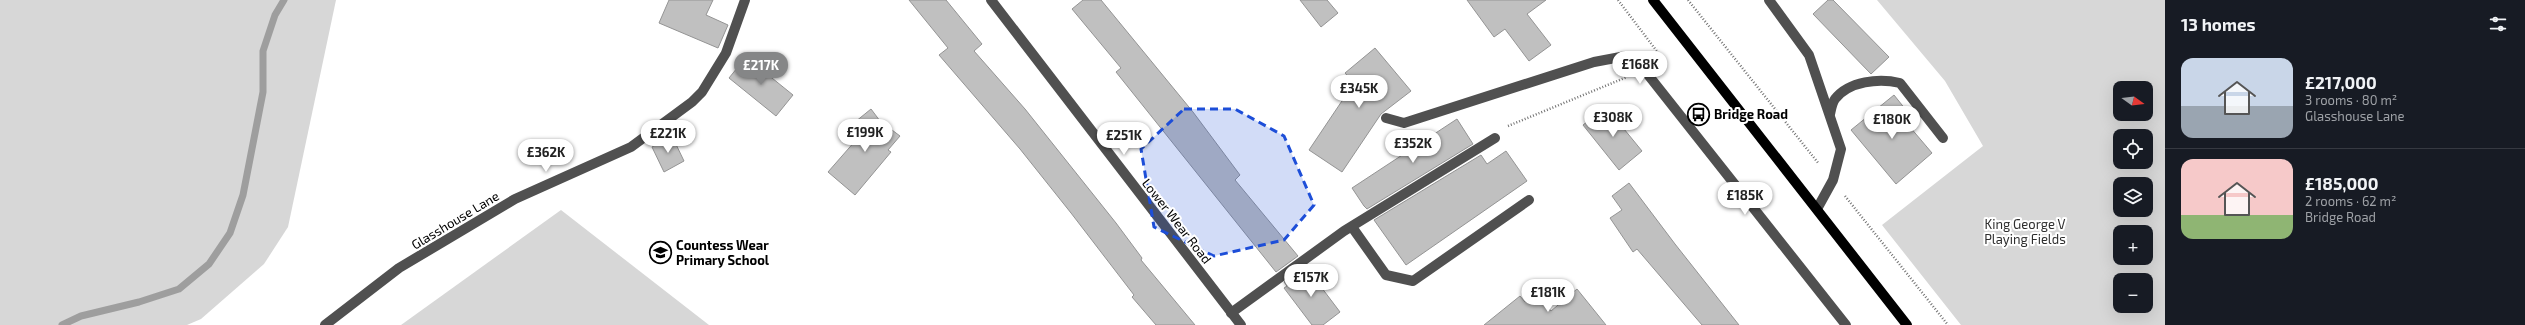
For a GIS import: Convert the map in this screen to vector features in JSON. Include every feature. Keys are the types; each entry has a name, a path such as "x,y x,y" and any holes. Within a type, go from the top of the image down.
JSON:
{"main road":[{"path":"1653,0 1907,325"}],"street":[{"name":"Glasshouse Lane","path":"325,325 399,268 516,199 631,148 692,102 702,92 726,52 744,0"},
{"name":"Lower Wear Road","path":"990,0 1241,325"},
{"path":"1769,0 1809,55 1841,149 1833,180 1817,209"},
{"path":"1386,118 1404,123 1594,62 1626,56 1634,57 1846,325"},
{"path":"1830,114 1834,100 1854,86 1873,80 1892,81 1900,83 1943,138"},
{"path":"1231,313 1352,227 1495,138"},
{"path":"1352,227 1386,275 1413,280 1529,200"}],"path":[{"path":"1495,138 1504,127 1617,80 1642,68"}],"highlighted area":[{"path":"1184,109 1235,109 1284,136 1314,205 1284,240 1214,256 1154,227 1141,149"}],"green space":[{"path":"0,0 336,0 288,227 264,264 201,319 187,325 0,325"},
{"name":"King George V Playing Fields","path":"1877,0 2165,0 2165,325 1961,325 1882,225 1983,146 1945,81"},
{"path":"561,210 709,325 401,325"}],"building":[{"path":"669,0 713,0 706,15 728,25 718,48 659,23"},
{"path":"909,0 946,0 982,44 974,51 1025,109 1116,223 1142,258 1141,260 1195,325 1156,325 1132,297 1134,295 1020,149 939,55 948,48"},
{"path":"1083,0 1101,0 1193,112 1240,175 1235,180 1298,256 1276,272 1116,72 1121,68 1072,9"},
{"path":"1300,0 1327,0 1338,13 1321,27"},
{"path":"1467,0 1546,0 1527,14 1551,45 1529,61 1505,29 1494,37"},
{"path":"1828,0 1833,0 1889,57 1871,74 1813,14"},
{"path":"1375,48 1411,91 1381,114 1342,172 1309,150 1354,83 1345,73"},
{"path":"746,57 793,95 776,116 729,78"},
{"path":"1894,95 1910,115 1904,120 1932,153 1896,184 1851,130"},
{"path":"1606,107 1642,151 1619,170 1583,125"},
{"path":"871,109 880,121 900,136 888,150 891,152 855,195 828,172 863,132 855,122"},
{"path":"1457,119 1473,144 1367,209 1364,206 1352,188"},
{"path":"672,136 684,161 664,172 652,147"},
{"path":"1506,151 1527,181 1406,265 1374,220 1481,155 1487,164"},
{"path":"1629,183 1739,325 1702,325 1637,249 1633,252 1610,218 1622,210 1612,196"},
{"path":"1306,267 1340,312 1323,325 1312,325 1284,288 1287,286 1284,282"},
{"path":"1577,289 1606,325 1484,325 1520,296 1525,302 1536,293 1551,311"}],"waterway":[{"path":"62,325 81,316 139,302 179,289 209,264 230,233 243,195 263,92 263,51 275,15 284,0"}],"place":[{"name":"Bridge Road","path":"1698,114"},
{"name":"Countess Wear Primary School","path":"660,252"}]}
